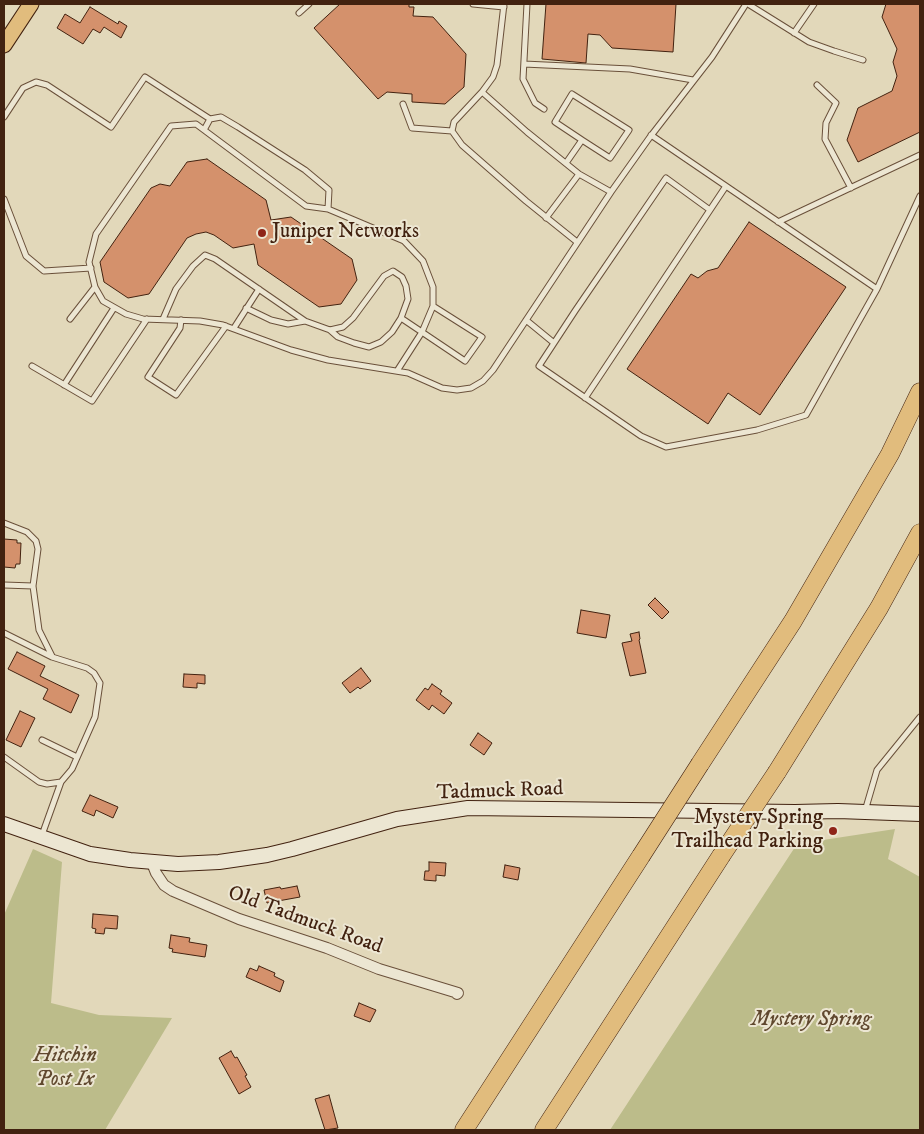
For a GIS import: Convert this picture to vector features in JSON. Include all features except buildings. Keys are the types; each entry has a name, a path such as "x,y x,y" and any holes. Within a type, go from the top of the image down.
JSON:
{"highway":[{"path":"464,1130 793,621 890,454 920,392"},
{"path":"544,1130 777,772 879,608 920,533"}],"main road":[{"path":"4,45 30,4"}],"street":[{"name":"Tadmuck Road","path":"4,824 90,854 152,863 178,864 219,862 267,855 397,819 468,808 920,814"},
{"name":"Old Tadmuck Road","path":"152,863 164,885 173,891 239,919 457,994"}],"lane":[{"path":"299,13 309,4"},
{"path":"473,4 504,5 497,65 493,77 482,92 454,122 452,131 462,145 546,218 577,242"},
{"path":"527,4 523,79 535,103 544,109"},
{"path":"397,371 422,332 433,306 433,287 423,261 404,241 328,209 306,206 196,124 171,126 96,234 89,262 95,287 102,301 126,314 147,319 200,321 226,326 291,350 328,360 408,373 442,388 457,390 470,388 483,381 493,370 611,192 651,135 712,57 747,4 809,42 834,52 863,60"},
{"path":"794,33 814,4"},
{"path":"524,64 630,69 694,80"},
{"path":"4,117 23,88 36,82 47,85 111,127 146,77 210,119 221,117 306,170 329,190 328,209"},
{"path":"817,85 836,103 826,124 826,139 851,188"},
{"path":"482,92 579,174 611,192"},
{"path":"572,94 629,130 610,158 582,140 555,122 572,94"},
{"path":"403,104 412,128 452,131"},
{"path":"204,130 210,119"},
{"path":"651,135 877,289"},
{"path":"566,163 582,140"},
{"path":"778,222 920,155"},
{"path":"546,218 579,174"},
{"path":"710,210 666,178 539,366 641,436 666,447 757,430 806,415 877,289 920,196"},
{"path":"585,398 726,186"},
{"path":"4,200 26,256 44,271 91,268"},
{"path":"162,319 176,289 193,266 205,255 215,259 305,320 330,330 338,337 369,347 381,342 392,332 401,318 408,300 402,276 393,271 384,276 353,318 342,327 330,330"},
{"path":"70,319 95,287"},
{"path":"234,328 259,289"},
{"path":"401,318 465,361 482,337 433,306"},
{"path":"64,385 114,308"},
{"path":"246,308 271,320 288,324 305,320"},
{"path":"32,366 92,401 147,319"},
{"path":"181,320 180,328 148,377 176,395 226,326"},
{"path":"526,320 554,342"},
{"path":"4,523 27,532 36,541 38,549 33,586 39,630 52,657"},
{"path":"4,585 33,586"},
{"path":"4,633 52,657 87,668 94,673 100,682 96,717 72,769 60,782 41,838"},
{"path":"864,812 877,770 920,717"},
{"path":"42,740 77,757"},
{"path":"4,757 39,782 47,784 60,782"}],"green space":[{"name":"Mystery Spring","path":"895,829 888,859 920,877 920,1130 610,1130 797,844"},
{"name":"Hitchin Post Ix","path":"33,849 62,862 51,1003 99,1015 172,1018 105,1130 4,1130 4,915"}],"place":[{"name":"Juniper Networks","path":"262,233"},
{"name":"Mystery Spring Trailhead Parking","path":"833,831"}]}
